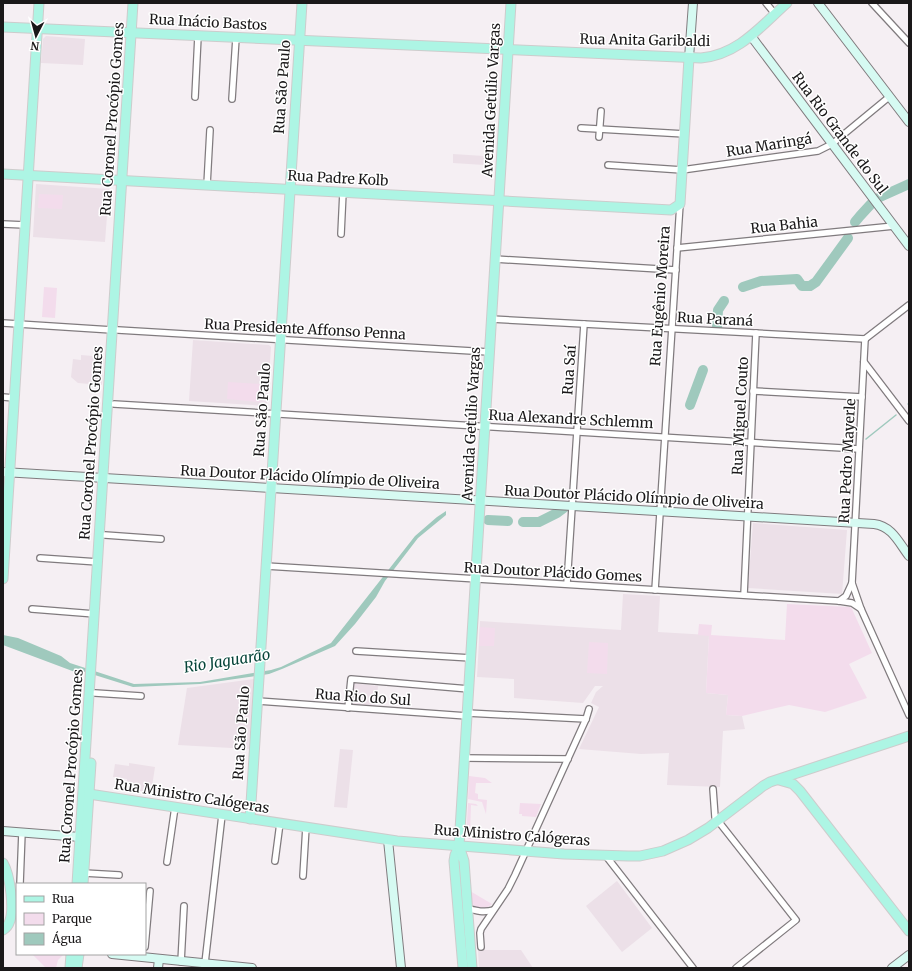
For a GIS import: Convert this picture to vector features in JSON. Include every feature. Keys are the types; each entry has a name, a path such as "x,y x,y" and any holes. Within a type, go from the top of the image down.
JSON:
{"main road":[{"path":"3,579 6,472 14,398 39,3"},
{"name":"Rua Coronel Procópio Gomes","path":"77,883 105,535 106,478 134,33 133,3"},
{"name":"Rua Coronel Procópio Gomes","path":"134,33 139,3"},
{"name":"Rua São Paulo","path":"250,819 302,3"},
{"name":"Avenida Getúlio Vargas","path":"459,846 511,3"},
{"name":"Rua Eugênio Moreira","path":"680,204 693,3"},
{"name":"Rua Anita Garibaldi","path":"508,50 690,58 717,56 734,49 751,36 787,3"},
{"path":"818,3 909,122"},
{"name":"Rua Inácio Bastos","path":"3,27 508,50"},
{"name":"Rua Rio Grande do Sul","path":"751,36 909,246"},
{"name":"Rua Padre Kolb","path":"3,174 671,210"},
{"path":"671,210 680,204"},
{"name":"Rua Coronel Procópio Gomes","path":"94,666 98,562 114,404 115,330"},
{"name":"Rua Doutor Plácido Olímpio de Oliveira","path":"6,472 874,524 886,527 909,556"},
{"name":"Rua Coronel Procópio Gomes","path":"83,883 95,693 93,678"},
{"name":"Rua Ministro Calógeras","path":"89,794 388,840 606,856 640,856 663,851 688,840 718,821 763,786 909,736"},
{"path":"800,791 801,778 807,770"},
{"path":"778,780 788,782 800,791 909,931"},
{"path":"3,831 80,837"},
{"path":"388,840 402,968"},
{"path":"459,846 464,861 472,968"},
{"path":"459,846 454,861 463,968"},
{"path":"3,863 9,876 10,887 10,920 8,926 3,930"},
{"path":"70,968 73,955"},
{"path":"73,955 78,968"},
{"path":"128,955 181,962 252,968"},
{"path":"892,968 909,955"},
{"path":"158,968 159,959"}],"street":[{"path":"766,3 775,14"},
{"path":"872,3 909,43"},
{"path":"195,97 198,36"},
{"path":"232,99 236,38"},
{"name":"Rua Maringá","path":"608,165 682,170 808,153 825,148 832,144 889,97"},
{"path":"599,137 601,111"},
{"path":"581,128 685,134"},
{"path":"207,185 210,130"},
{"path":"341,234 343,192"},
{"name":"Rua Eugênio Moreira","path":"655,590 680,204"},
{"path":"671,210 679,216"},
{"path":"3,224 25,226"},
{"name":"Rua Bahia","path":"677,248 894,226"},
{"path":"495,259 676,270"},
{"path":"865,339 909,305"},
{"name":"Rua Paraná","path":"492,319 865,339"},
{"name":"Rua Presidente Affonso Penna","path":"3,323 490,352"},
{"name":"Rua Saí","path":"567,584 584,324"},
{"name":"Rua Miguel Couto","path":"744,595 756,333"},
{"name":"Rua Pedro Mayerle","path":"852,583 865,339"},
{"path":"864,362 909,421"},
{"path":"753,391 862,397"},
{"path":"3,397 14,398"},
{"name":"Rua Alexandre Schlemm","path":"114,404 859,449"},
{"path":"105,535 161,539"},
{"path":"40,558 98,562"},
{"name":"Rua Doutor Plácido Gomes","path":"266,566 839,601 852,603 862,609"},
{"path":"839,601 846,596 852,583"},
{"path":"852,583 909,715"},
{"path":"32,609 95,614"},
{"path":"356,651 471,658"},
{"path":"348,708 351,679 469,689"},
{"path":"95,693 141,696"},
{"name":"Rua Rio do Sul","path":"258,701 467,715 586,719"},
{"path":"481,947 480,931 508,889 586,719 589,709"},
{"path":"465,758 568,759"},
{"path":"714,789 714,814 718,821 796,920 736,968"},
{"path":"167,862 175,807"},
{"path":"205,963 222,815"},
{"path":"275,860 280,823"},
{"path":"303,876 306,828"},
{"path":"20,883 22,832"},
{"path":"606,856 693,968"},
{"path":"84,873 119,875"},
{"path":"146,936 150,891"},
{"path":"181,962 184,906"},
{"path":"467,908 482,912 493,910"}],"shaded area":[{"path":"46,36 85,39 83,65 41,63 43,39"},
{"path":"453,154 484,156 484,165 453,163"},
{"path":"36,184 109,189 105,242 33,237"},
{"path":"193,340 269,345 271,347 266,406 189,401"},
{"path":"81,355 104,357 102,385 78,383 71,377 73,359 81,360"},
{"path":"753,523 847,530 842,594 748,588"},
{"path":"623,594 660,596 658,632 709,635 706,693 728,695 726,715 742,716 745,729 723,731 720,787 667,785 669,753 641,754 579,749 599,707 591,703 596,692 603,686 595,686 583,703 514,698 514,679 477,677 480,621 621,630"},
{"path":"254,679 249,749 178,745 187,688"},
{"path":"352,683 378,686 376,706 351,704"},
{"path":"340,749 353,750 347,808 334,807"},
{"path":"129,763 155,767 151,793 126,790 127,779 113,777 115,764 129,766"},
{"path":"617,881 652,928 622,952 586,906"},
{"path":"478,950 521,950 533,968 479,968"}],"green space":[{"path":"39,194 63,195 62,209 38,208"},
{"path":"44,287 57,288 55,318 42,317"},
{"path":"228,382 261,384 260,402 227,399"},
{"path":"787,604 850,607 852,609 872,653 849,664 867,698 825,712 789,705 742,716 726,715 728,695 706,693 709,636 698,635 699,624 712,625 711,635 785,640"},
{"path":"480,627 495,628 494,646 479,646"},
{"path":"589,642 608,643 607,674 587,673"},
{"path":"469,776 485,778 492,783 476,783 475,793 478,794 478,799 487,800 486,814 482,802 468,799"},
{"path":"468,803 476,804 478,806 471,805 470,835 481,837 481,840 469,839 466,837"},
{"path":"520,803 541,804 536,817 522,816 522,814 519,814"},
{"path":"470,891 492,904 485,909 476,908 470,901"},
{"path":"33,955 63,955 58,960 56,968 46,968"}],"water":[{"name":"Rio Jaguarão","path":"446,511 446,515 418,538 385,581 376,597 355,624 335,646 269,674 200,684 133,687 82,671 75,672 3,645 3,635 18,638 61,656 70,663 134,684 200,682 281,667 331,643 415,536"}],"waterway":[{"name":"Rio Jaguarão","path":"880,197 909,184"},
{"name":"Rio Jaguarão","path":"855,222 871,204"},
{"name":"Rio Jaguarão","path":"743,287 761,281 797,279 802,286 810,286 816,282 848,238"},
{"name":"Rio Jaguarão","path":"717,328 718,310 724,301"},
{"name":"Rio Jaguarão","path":"690,405 703,370"},
{"path":"866,439 896,415"},
{"name":"Rio Jaguarão","path":"523,522 539,522 565,507"},
{"name":"Rio Jaguarão","path":"488,520 508,521"}]}
